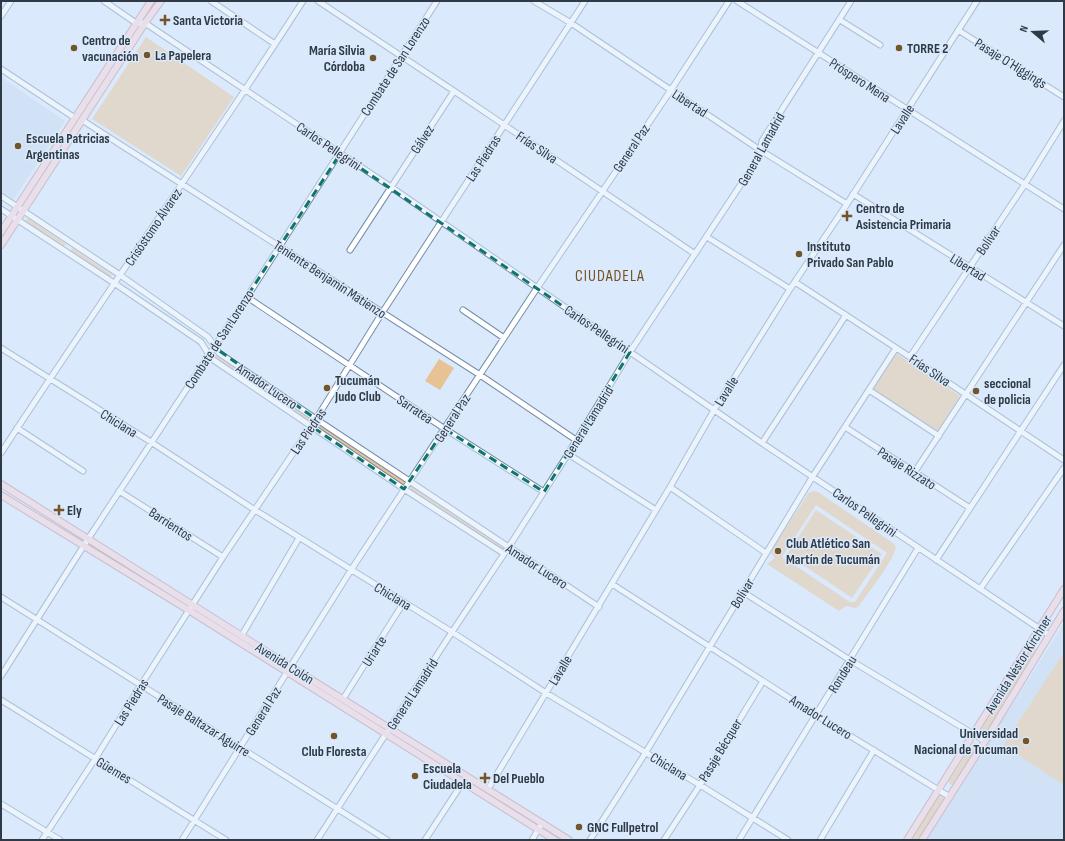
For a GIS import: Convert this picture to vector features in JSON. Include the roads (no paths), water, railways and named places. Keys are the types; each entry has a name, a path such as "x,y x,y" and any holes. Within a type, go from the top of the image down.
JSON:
{"main road":[{"path":"1,232 151,1"},
{"path":"1,245 145,23 161,1"},
{"name":"Avenida Colón","path":"1,484 194,605 386,734 555,840"},
{"name":"Avenida Colón","path":"1,495 190,611 289,670 343,699 570,840"},
{"name":"Avenida Néstor Kirchner","path":"907,840 1064,589"},
{"name":"Avenida Néstor Kirchner","path":"922,840 985,741 1064,611"}],"street":[{"path":"1,16 11,1"},
{"path":"104,1 136,23 145,23"},
{"path":"211,1 275,44"},
{"name":"Crisóstomo Álvarez","path":"1,453 114,283 246,90 303,1"},
{"name":"Frías Silva","path":"318,1 505,125 695,254"},
{"name":"Combate de San Lorenzo","path":"1,676 83,546 340,154 437,1"},
{"name":"Libertad","path":"534,1 571,23 760,150 847,204"},
{"name":"Las Piedras","path":"42,840 194,605 223,557 316,419 382,313 586,1"},
{"name":"General Paz","path":"182,840 351,570 729,1"},
{"name":"Próspero Mena","path":"737,1 818,54 1064,209"},
{"name":"General Lamadrid","path":"317,840 544,492 630,352 759,157 762,141 852,1"},
{"name":"Lavalle","path":"488,789 599,607 714,410 790,289 847,204 977,1"},
{"path":"840,20 880,46"},
{"name":"Carlos Pellegrini","path":"145,23 391,187 762,443 1049,635"},
{"name":"Pasaje O´Higgings","path":"958,30 1064,97"},
{"path":"1,69 75,118"},
{"name":"Gálvez","path":"350,250 454,91"},
{"name":"Teniente Benjamín Matienzo","path":"82,120 480,375 576,440"},
{"name":"Bolívar","path":"910,357 1025,184 1064,121"},
{"name":"Libertad","path":"853,194 1026,304 1064,326"},
{"name":"Amador Lucero","path":"1,196 72,242 208,337 219,353 599,607"},
{"name":"Amador Lucero","path":"1,209 201,342 209,355 311,426 404,489 503,553"},
{"path":"707,237 790,289"},
{"path":"66,252 72,242"},
{"path":"914,473 1064,245"},
{"name":"Frías Silva","path":"795,282 1021,430 1064,460"},
{"name":"Sarratea","path":"247,297 445,429 544,492"},
{"path":"160,314 166,307"},
{"path":"463,310 504,338"},
{"path":"762,443 846,315"},
{"name":"Chiclana","path":"1,348 49,380 151,442 299,538 452,632 546,693 646,752 788,840"},
{"name":"Bolívar","path":"590,840 711,646 812,476 896,348"},
{"path":"936,560 1064,365"},
{"path":"869,390 939,436"},
{"name":"Pasaje Rizzato","path":"845,427 970,508"},
{"path":"17,428 83,470"},
{"path":"568,454 656,510"},
{"path":"980,589 1064,468"},
{"path":"670,487 766,553"},
{"name":"Barrientos","path":"119,491 223,557"},
{"path":"242,636 299,538"},
{"name":"Rondeau","path":"740,840 918,548"},
{"name":"Amador Lucero","path":"612,584 711,646 816,715 950,797"},
{"path":"742,592 850,660 985,741"},
{"name":"Pasaje Baltazar Aguirre","path":"1,597 387,840"},
{"name":"Uriarte","path":"343,699 404,602"},
{"name":"Pasaje Bécquer","path":"664,840 700,785 763,681"},
{"name":"Güemes","path":"1,700 226,840"},
{"path":"820,840 874,750"},
{"path":"426,840 463,782"},
{"path":"1,804 60,840"},
{"path":"532,840 542,823"}],"place":[{"name":"Santa Victoria","path":"165,20"},
{"name":"Centro de vacunación","path":"74,48"},
{"name":"TORRE 2","path":"899,48"},
{"name":"La Papelera","path":"147,55"},
{"name":"María Silvia Córdoba","path":"373,58"},
{"name":"Escuela Patricias Argentinas","path":"18,146"},
{"name":"Centro de Asistencia Primaria","path":"847,216"},
{"name":"Instituto Privado San Pablo","path":"799,254"},
{"name":"Tucumán Judo Club","path":"327,388"},
{"name":"seccional de policia","path":"976,391"},
{"name":"Ely","path":"59,510"},
{"name":"Club Atlético San Martín de Tucumán","path":"778,551"},
{"name":"Club Floresta","path":"334,736"},
{"name":"Universidad Nacional de Tucuman","path":"1026,741"},
{"name":"Escuela Ciudadela","path":"415,776"},
{"name":"Del Pueblo","path":"485,778"},
{"name":"GNC Fullpetrol","path":"579,827"}],"district":[{"name":"CIUDADELA","path":"610,275"}]}
